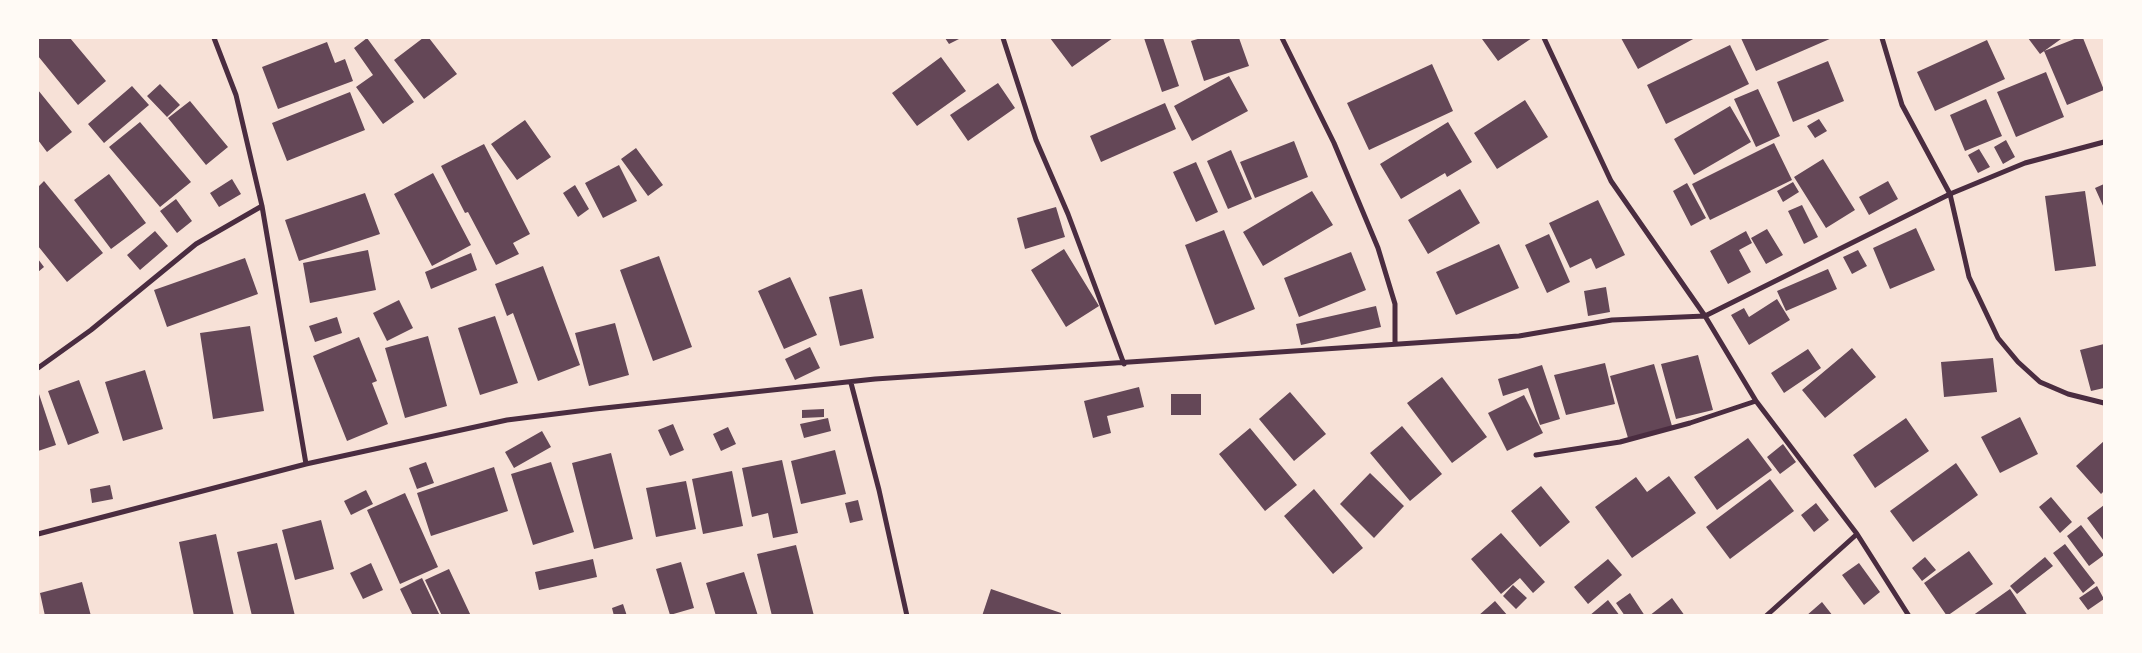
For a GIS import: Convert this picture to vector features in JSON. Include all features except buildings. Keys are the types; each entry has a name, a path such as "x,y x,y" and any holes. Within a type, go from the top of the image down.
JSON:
{"street":[{"path":"214,38 236,95 262,206 306,464"},
{"path":"1003,38 1036,140 1071,223 1124,364"},
{"path":"1282,38 1334,143 1378,248 1394,304 1395,344"},
{"path":"1544,38 1612,181 1705,316 1756,400 1857,534 1909,616"},
{"path":"1882,38 1902,105 1950,194 1969,277 1998,338 2018,362 2040,382 2068,394 2104,403"},
{"path":"38,534 306,464 507,420 875,379 1124,364 1519,336 1612,320 1705,316 1950,194 2025,163 2104,142"},
{"path":"38,368 91,330 196,244 262,206"},
{"path":"851,383 879,490 907,616"},
{"path":"1536,455 1620,442 1690,423 1756,400"},
{"path":"1766,616 1857,534"}]}
